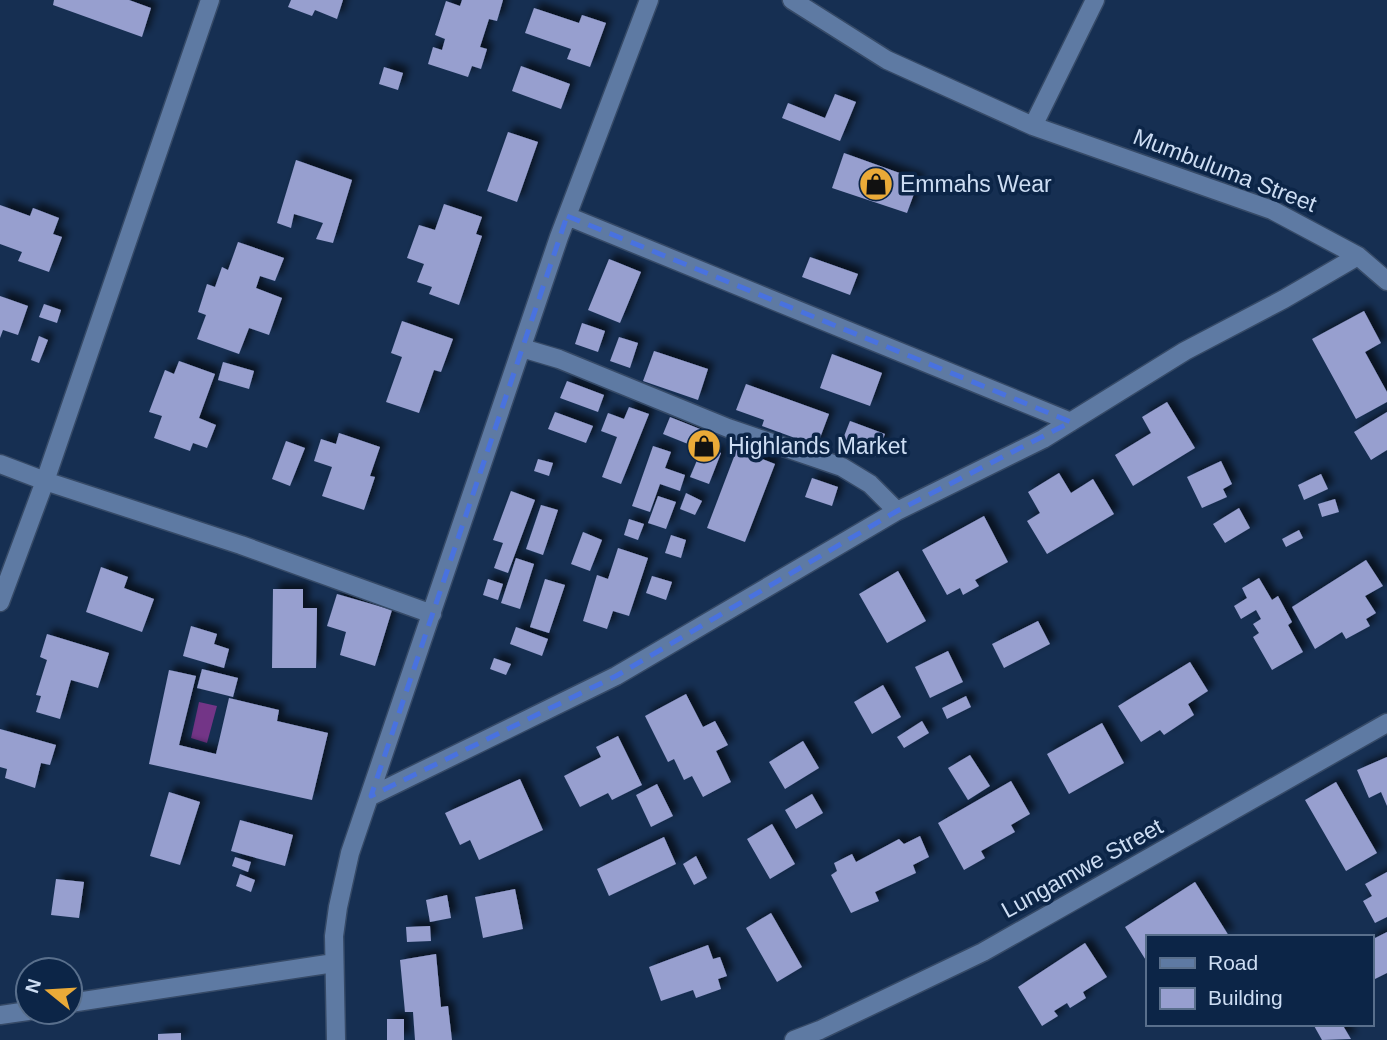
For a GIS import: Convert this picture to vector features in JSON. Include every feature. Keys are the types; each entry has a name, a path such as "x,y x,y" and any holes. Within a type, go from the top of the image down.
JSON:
{"street":[{"path":"0,602 46,481 210,0"},
{"path":"336,1040 334,963 338,907 351,853 567,216 649,0"},
{"name":"Mumbuluma Street","path":"792,0 887,60 1033,126 1272,210 1359,256 1387,281"},
{"path":"1033,126 1095,0"},
{"path":"567,216 1071,422"},
{"path":"370,796 616,676 897,511 1043,439 1185,351 1359,256"},
{"path":"522,348 559,359 728,428 842,467 870,484 897,511"},
{"path":"0,464 241,545 432,614"},
{"name":"Lungamwe Street","path":"794,1040 983,952 1387,723"},
{"path":"84,1001 334,963"}],"highlighted area":[{"path":"567,216 1071,422 897,511 616,676 371,796"}],"shaded area":[{"path":"199,702 217,706 207,743 191,738"}],"building":[{"path":"54,0 129,0 151,8 142,37 53,5"},
{"path":"291,0 343,0 337,19 315,10 312,16 288,7"},
{"path":"462,0 503,0 497,21 489,19 480,47 487,49 481,69 472,66 468,77 428,64 433,47 442,50 445,39 435,35 446,1 460,6"},
{"path":"534,8 579,23 582,15 606,23 590,67 567,59 571,49 525,33"},
{"path":"521,66 570,84 561,109 512,91"},
{"path":"384,67 403,73 398,90 379,84"},
{"path":"835,94 856,102 840,141 782,118 788,103 825,118"},
{"path":"508,132 538,142 517,202 487,191"},
{"name":"Emmahs Wear","path":"844,153 919,180 907,213 832,188"},
{"path":"296,160 352,180 333,243 316,239 323,223 294,214 291,228 277,223"},
{"path":"444,204 482,217 476,234 482,236 459,305 429,294 432,287 417,282 424,264 407,258 419,225 435,230"},
{"path":"0,205 30,216 33,208 59,218 53,234 62,237 49,272 18,261 22,252 0,244"},
{"path":"238,242 284,258 275,281 260,276 256,288 282,298 269,335 249,328 239,354 197,339 206,315 198,312 207,284 215,287 222,267 228,270"},
{"path":"810,257 858,274 850,295 802,277"},
{"path":"609,259 641,272 620,323 588,310"},
{"path":"0,296 28,306 18,335 3,330 0,338"},
{"path":"44,304 61,310 57,323 39,317"},
{"path":"1364,311 1381,343 1365,352 1387,392 1387,402 1356,419 1312,339"},
{"path":"402,321 453,339 441,372 434,370 419,413 386,402 402,357 391,353"},
{"path":"582,323 605,331 598,352 575,344"},
{"path":"39,336 48,340 39,363 31,360"},
{"path":"619,337 638,343 630,368 610,361"},
{"path":"654,351 708,369 698,400 643,381"},
{"path":"832,354 882,373 870,406 820,388"},
{"path":"179,361 215,374 199,418 216,425 207,448 193,443 190,451 154,438 162,416 149,412 165,370 174,374"},
{"path":"223,362 254,371 249,389 218,380"},
{"path":"567,381 604,395 598,412 560,398"},
{"path":"746,384 829,414 817,446 762,426 764,420 736,410"},
{"path":"1167,402 1195,448 1133,486 1115,455 1151,433 1142,417"},
{"path":"629,407 649,414 621,484 602,477 617,437 601,431 608,413 624,419"},
{"path":"555,412 593,426 586,443 548,429"},
{"path":"1387,412 1387,450 1371,460 1354,432"},
{"path":"670,417 700,429 693,446 663,434"},
{"path":"850,421 885,434 876,457 841,444"},
{"path":"339,433 380,447 370,476 375,477 364,510 322,496 332,467 314,461 321,439 336,444"},
{"path":"286,441 305,448 290,486 272,479"},
{"path":"653,446 671,452 665,468 685,475 680,491 660,484 650,512 632,506"},
{"path":"703,446 721,453 709,484 690,477"},
{"path":"737,449 775,464 745,542 707,528"},
{"path":"538,459 553,463 549,476 534,471"},
{"path":"1221,461 1232,484 1223,489 1227,497 1202,508 1187,477"},
{"path":"1059,473 1071,493 1093,479 1114,514 1047,554 1027,521 1040,513 1028,492"},
{"path":"1321,474 1328,489 1304,500 1298,485"},
{"path":"812,478 838,487 832,506 805,497"},
{"path":"511,491 535,500 508,573 494,568 503,543 493,540"},
{"path":"686,493 702,501 695,515 680,509"},
{"path":"658,496 676,502 666,529 648,523"},
{"path":"1335,499 1339,512 1322,517 1318,504"},
{"path":"541,505 558,510 543,555 526,549"},
{"path":"1239,508 1250,528 1225,543 1213,524"},
{"path":"984,516 1008,562 975,580 979,586 963,595 960,588 947,595 922,550"},
{"path":"629,519 644,524 638,540 624,535"},
{"path":"1299,530 1303,538 1286,547 1282,539"},
{"path":"583,532 602,540 590,571 571,564"},
{"path":"671,535 686,540 681,558 665,553"},
{"path":"618,548 648,558 629,616 613,611 607,629 583,621 597,575 608,579"},
{"path":"516,558 534,564 520,609 501,603"},
{"path":"1366,560 1383,586 1365,596 1376,613 1366,619 1370,626 1346,639 1342,632 1315,649 1292,607"},
{"path":"101,567 128,577 124,588 154,599 142,632 86,612"},
{"path":"898,571 926,621 887,643 859,594"},
{"path":"652,576 672,582 666,600 646,593"},
{"path":"1259,578 1272,600 1278,596 1292,622 1288,625 1303,652 1272,670 1253,637 1259,633 1253,624 1261,619 1256,610 1241,619 1234,606 1247,598 1242,588"},
{"path":"488,579 503,584 498,600 483,595"},
{"path":"545,579 565,585 549,633 530,627"},
{"path":"273,589 303,589 303,608 317,608 316,668 272,668"},
{"path":"337,594 392,610 375,666 340,655 346,632 327,626"},
{"path":"1038,621 1050,644 1004,668 992,644"},
{"path":"191,626 217,634 214,644 229,649 224,668 183,656"},
{"path":"516,627 548,639 542,656 510,644"},
{"path":"47,634 109,653 98,688 71,680 60,719 36,712 41,696 36,695 47,660 40,657"},
{"path":"948,651 963,682 930,698 915,667"},
{"path":"494,658 511,664 506,675 490,669"},
{"path":"1190,662 1208,691 1188,704 1194,715 1164,735 1160,730 1141,742 1118,706"},
{"path":"202,669 238,678 233,697 197,688"},
{"path":"169,670 196,676 179,745 216,754 229,698 279,710 277,721 328,733 312,800 149,764"},
{"path":"883,685 901,717 872,734 854,702"},
{"path":"686,694 703,727 715,721 728,745 716,751 731,782 703,797 692,776 684,780 674,759 668,762 645,716"},
{"path":"966,696 971,707 947,719 942,708"},
{"path":"922,721 929,733 904,748 897,737"},
{"path":"1102,723 1124,763 1069,794 1047,754"},
{"path":"0,729 56,745 50,765 41,763 35,788 5,778 7,769 0,767"},
{"path":"618,736 642,785 612,800 608,793 580,807 564,776 601,757 596,747"},
{"path":"803,741 819,768 785,789 769,762"},
{"path":"970,755 990,786 968,800 948,768"},
{"path":"1387,757 1387,806 1381,792 1369,798 1357,770"},
{"path":"520,779 543,830 479,860 470,840 460,845 445,813"},
{"path":"1011,781 1030,814 1011,825 1015,832 981,851 985,858 964,870 938,823"},
{"path":"1336,782 1377,853 1346,871 1305,800"},
{"path":"657,784 673,816 651,827 636,795"},
{"path":"169,792 200,802 180,865 150,856"},
{"path":"812,794 823,813 796,829 785,810"},
{"path":"240,820 293,835 285,866 231,851"},
{"path":"772,824 795,864 770,879 747,839"},
{"path":"920,836 929,857 913,865 916,873 875,892 879,901 851,913 831,875 837,871 834,863 852,854 856,862 899,839 904,844"},
{"path":"664,837 676,864 609,896 597,869"},
{"path":"696,856 707,878 694,885 683,864"},
{"path":"235,857 251,862 248,872 232,866"},
{"path":"1387,872 1387,917 1375,923 1363,901 1372,896 1365,884"},
{"path":"240,874 255,880 251,892 236,886"},
{"path":"56,879 84,882 79,918 51,915"},
{"path":"1195,882 1228,935 1146,935 1146,960 1125,927"},
{"path":"515,889 523,929 483,938 475,897"},
{"path":"447,895 451,918 430,922 426,900"},
{"path":"771,913 802,967 777,982 746,928"},
{"path":"430,926 431,941 407,942 406,927"},
{"path":"1387,932 1387,973 1373,980 1373,939"},
{"path":"1085,943 1107,977 1083,992 1086,998 1070,1008 1067,1003 1054,1011 1058,1016 1042,1026 1018,987"},
{"path":"708,945 713,959 720,957 727,976 718,979 721,989 696,998 693,990 661,1001 649,967"},
{"path":"436,954 441,1007 448,1006 452,1040 415,1040 413,1012 405,1012 400,960"},
{"path":"387,1019 404,1019 404,1040 387,1040"},
{"path":"1314,1026 1343,1026 1351,1039 1322,1040"},
{"path":"181,1033 181,1040 158,1040 158,1034"}],"place":[{"name":"Emmahs Wear","path":"876,184"},
{"name":"Highlands Market","path":"704,446"}]}
